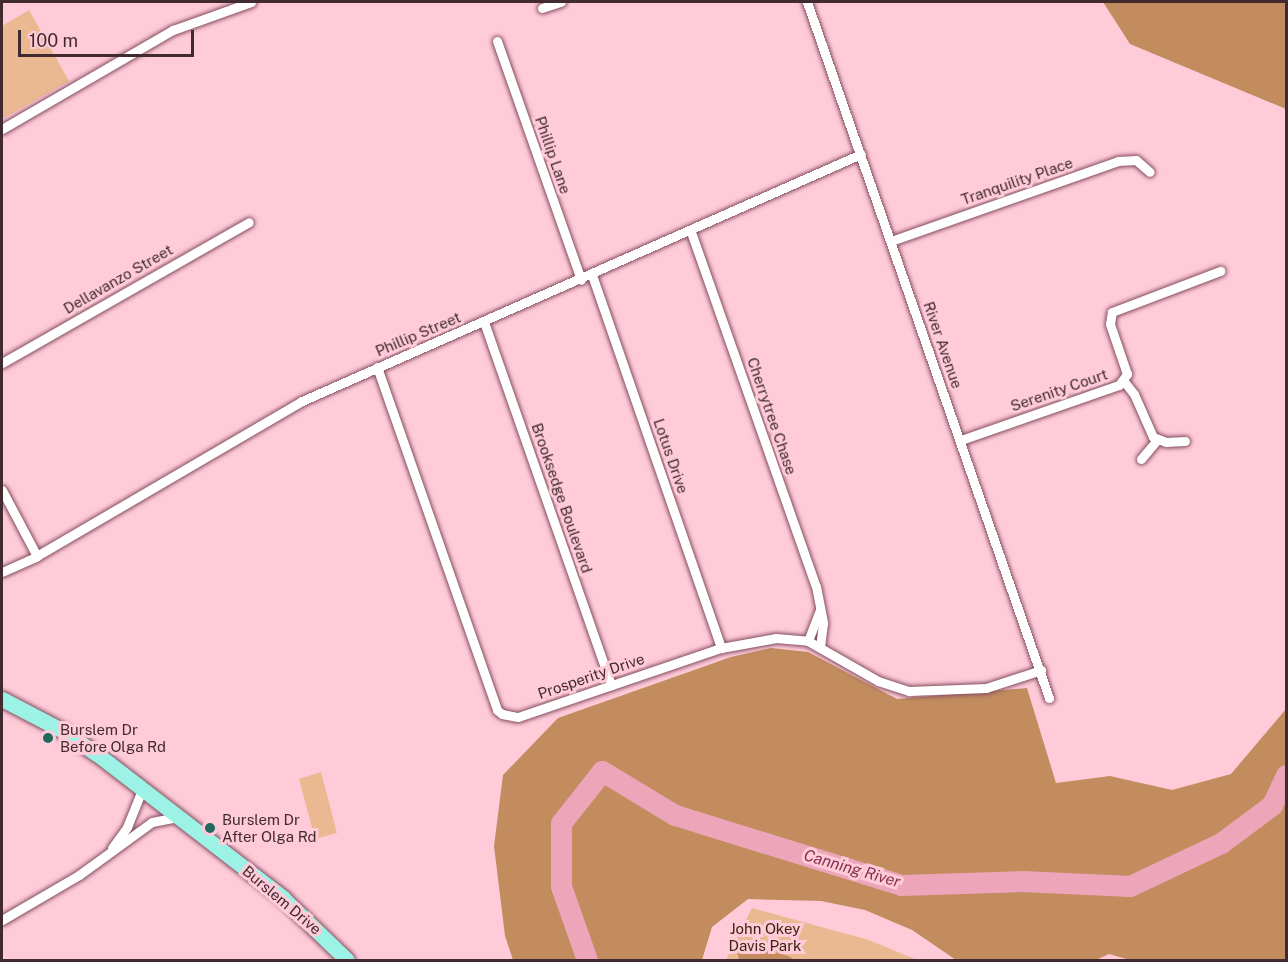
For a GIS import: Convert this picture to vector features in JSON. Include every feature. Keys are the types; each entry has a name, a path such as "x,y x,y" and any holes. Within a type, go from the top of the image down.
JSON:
{"main road":[{"name":"Burslem Drive","path":"3,700 65,732 178,817 283,898 347,960"}],"street":[{"path":"2,129 173,30 251,2"},
{"path":"542,8 561,2"},
{"name":"River Avenue","path":"807,2 1049,698"},
{"name":"Phillip Lane","path":"497,41 581,280"},
{"name":"Phillip Street","path":"2,572 37,556 302,401 691,232 757,199 861,154"},
{"name":"Tranquility Place","path":"891,241 1118,161 1136,160 1150,171"},
{"name":"Dellavanzo Street","path":"2,363 249,222"},
{"name":"Cherrytree Chase","path":"691,232 816,586 820,610 820,647"},
{"name":"Serenity Court","path":"961,440 1123,380 1126,368 1110,324 1112,312 1220,272"},
{"name":"Lotus Drive","path":"592,275 721,648"},
{"name":"Brooksedge Boulevard","path":"484,322 611,685"},
{"name":"Prosperity Drive","path":"377,367 496,710 518,717 721,648 776,638 808,642 878,681 909,691 986,688 1041,670"},
{"path":"1123,380 1134,394 1148,431 1158,440 1185,441"},
{"path":"1141,459 1158,440"},
{"path":"2,490 37,556"},
{"path":"808,642 820,610"},
{"path":"105,857 127,827 142,790"},
{"path":"2,920 105,857 152,822 178,817"}],"green space":[{"path":"29,10 69,81 2,119 2,26"},
{"path":"321,772 337,833 315,839 299,779"},
{"name":"John Okey Davis Park","path":"752,908 869,940 917,960 726,960"}],"shaded area":[{"path":"1103,2 1286,2 1286,109 1130,44"},
{"path":"771,648 808,652 897,699 1027,688 1056,783 1110,776 1172,790 1231,774 1286,709 1286,960 1130,960 1109,954 1096,960 956,960 912,930 865,910 821,901 748,899 712,927 702,960 513,960 505,936 494,846 503,775 558,718 731,657"},
{"path":"761,948 795,960 739,960 738,953"}],"waterway":[{"name":"Canning River","path":"587,960 561,886 561,823 602,771 675,815 901,885 1022,881 1130,886 1221,843 1272,805 1286,775"}],"place":[{"name":"Burslem Dr Before Olga Rd","path":"48,738"},
{"name":"Burslem Dr After Olga Rd","path":"210,828"}]}
